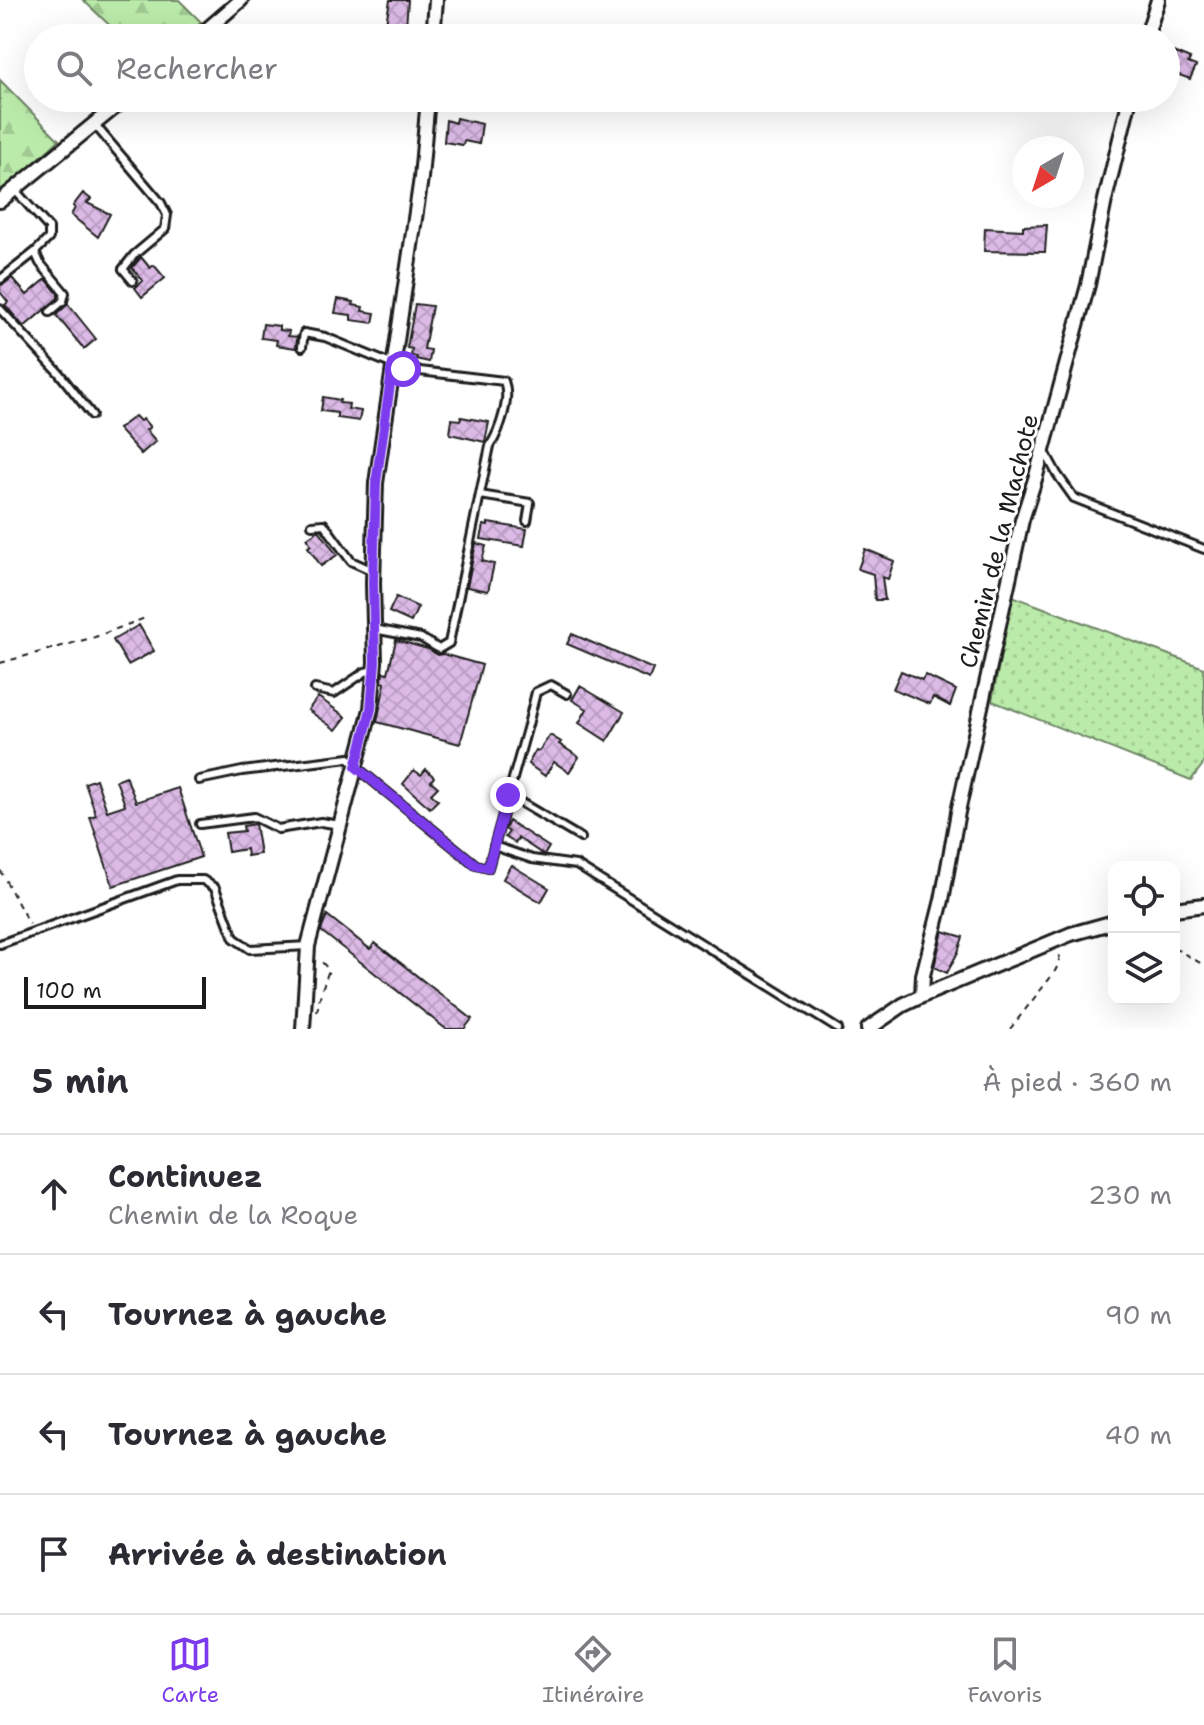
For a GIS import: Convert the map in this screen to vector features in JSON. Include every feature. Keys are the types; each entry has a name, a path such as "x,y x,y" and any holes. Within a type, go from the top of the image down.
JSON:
{"street":[{"path":"213,24 241,0"},
{"path":"434,24 436,0"},
{"path":"1150,24 1158,0"},
{"path":"0,201 110,112"},
{"path":"303,1029 308,952 371,709 376,483 421,178 427,112"},
{"name":"Chemin de la Machote","path":"922,996 923,975 942,900 958,812 1022,520 1088,285 1127,112"},
{"path":"1180,908 1204,905"},
{"path":"868,1029 922,996 1068,936 1108,924"}],"lane":[{"path":"95,125 161,203 167,215 165,229 134,255 123,269 133,281"},
{"path":"1,279 49,238 49,228 14,189"},
{"path":"35,252 40,263 65,293 63,301 50,312"},
{"path":"0,309 59,373 92,415"},
{"path":"302,347 304,333 325,337 403,369 504,381 507,388 500,430 490,446 449,643 439,649 421,638 374,629"},
{"path":"1043,449 1074,498 1204,549"},
{"path":"480,495 530,503 527,521"},
{"path":"312,525 324,524 351,561 373,571"},
{"path":"315,689 334,693 365,672 374,670"},
{"path":"199,780 242,771 349,758 476,865 488,868 536,692 551,685 567,694"},
{"path":"508,795 581,838"},
{"path":"200,824 254,817 278,829 321,822 340,825"},
{"path":"494,846 532,859 576,865 838,1029"},
{"path":"0,944 177,880 203,880 215,888 234,938 250,949 308,952"}],"path":[{"path":"0,663 95,637 145,618"},
{"path":"0,870 33,932"},
{"path":"1010,1029 1054,973 1068,936"},
{"path":"1180,951 1204,965"},
{"path":"308,952 329,970 317,1015"}],"green space":[{"path":"83,0 179,0 201,22 199,24 108,24"},
{"path":"0,80 24,104 24,112 31,112 59,140 0,195"},
{"path":"1012,596 1204,668 1204,763 1191,780 992,701"}],"building":[{"path":"390,0 408,0 406,24 386,23"},
{"path":"1180,55 1196,66 1190,79 1180,75"},
{"path":"456,118 482,124 479,144 444,142 446,120 455,123"},
{"path":"83,193 91,199 87,203 110,214 98,237 71,215 73,206"},
{"path":"1047,225 1045,252 984,251 985,228 1023,230 1023,226"},
{"path":"141,257 150,268 154,265 165,278 142,297 135,288 143,281 132,268"},
{"path":"12,278 27,295 46,279 58,294 58,298 24,327 5,305 8,302 0,292 0,285"},
{"path":"338,299 354,302 353,305 363,307 362,311 375,313 373,323 351,320 351,315 335,313"},
{"path":"68,304 96,339 84,349 56,315"},
{"path":"415,304 432,306 424,349 431,350 429,362 411,356 412,349 407,348"},
{"path":"263,324 289,331 288,336 297,337 296,348 276,345 277,340 261,338"},
{"path":"323,397 340,400 339,403 349,404 348,409 361,411 359,421 337,418 337,413 321,411"},
{"path":"135,416 150,427 146,430 156,441 141,454 118,429"},
{"path":"461,417 489,422 485,442 450,434 452,419 460,420"},
{"path":"488,523 527,529 524,546 481,539 484,525 488,526"},
{"path":"319,530 337,555 321,566 308,547 311,545 307,538"},
{"path":"476,543 486,546 482,561 494,564 488,591 467,587"},
{"path":"865,549 894,561 888,579 882,577 885,600 875,600 873,574 858,569"},
{"path":"396,597 418,607 411,622 389,612"},
{"path":"139,625 154,651 128,665 113,640"},
{"path":"572,634 653,669 649,679 567,644"},
{"path":"396,640 438,655 482,665 460,744 377,722 385,683 382,682 383,672 388,673"},
{"path":"901,671 922,680 925,675 956,690 950,706 933,697 930,704 893,689"},
{"path":"580,686 624,712 607,741 579,723 587,709 572,700"},
{"path":"318,697 346,717 336,730 308,710"},
{"path":"550,735 579,757 569,772 554,762 545,776 528,764"},
{"path":"426,769 434,777 431,781 438,787 431,794 438,800 430,808 403,784 414,770 421,775"},
{"path":"126,776 136,802 178,788 201,857 113,886 90,817 96,815 85,783 96,779 107,811 125,805 116,780"},
{"path":"509,821 549,847 544,855 518,838 515,843 505,837 509,832 505,829"},
{"path":"255,824 260,854 247,856 246,849 228,852 225,833 244,831 243,826"},
{"path":"511,865 549,888 541,902 503,879"},
{"path":"327,915 370,949 375,943 472,1019 464,1029 446,1029 321,931"},
{"path":"943,931 963,937 947,973 934,967"}],"route":[{"path":"403,369 393,364 376,483 373,583 375,662 371,709 356,767 476,865 488,868 508,795"}]}
